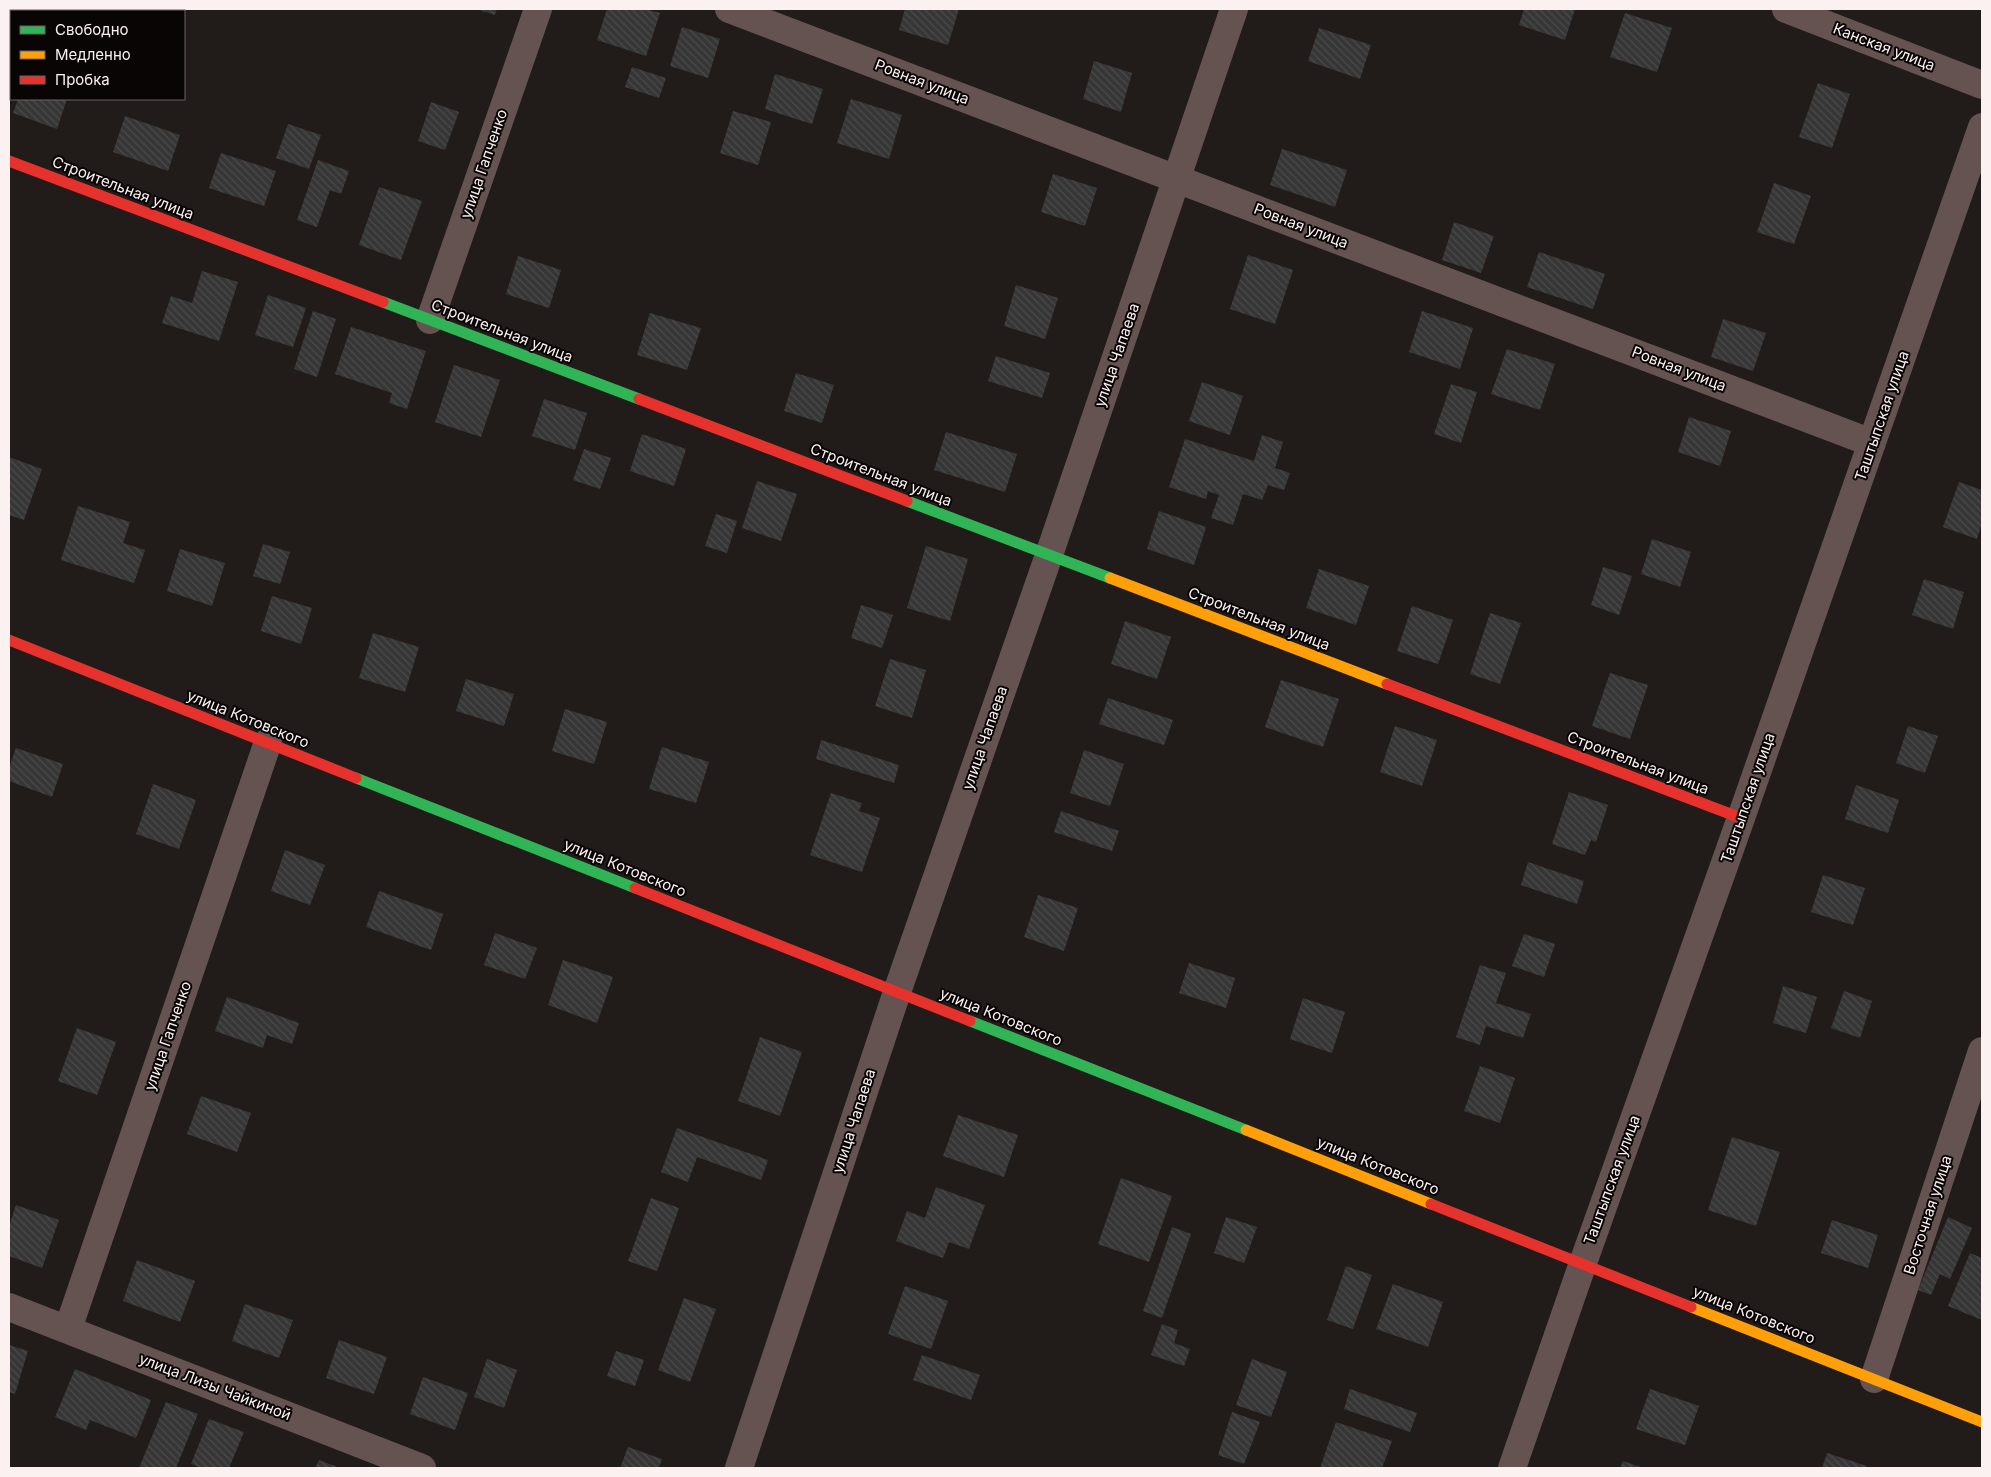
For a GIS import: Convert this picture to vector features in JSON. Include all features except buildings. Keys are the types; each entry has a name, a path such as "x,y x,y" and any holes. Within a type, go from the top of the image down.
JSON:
{"street":[{"name":"улица Гапченко","path":"430,320 538,9"},
{"name":"Ровная улица","path":"729,9 1872,443"},
{"name":"улица Чапаева","path":"739,1468 897,992 1049,555 1234,9"},
{"name":"Канская улица","path":"1786,9 1982,86"},
{"name":"Таштыпская улица","path":"1512,1468 1582,1263 1741,818 1982,127"},
{"name":"Строительная улица","path":"9,162 1741,818"},
{"name":"улица Котовского","path":"9,640 1982,1422"},
{"name":"улица Гапченко","path":"68,1329 268,742"},
{"name":"Восточная улица","path":"1874,1379 1982,1052"},
{"name":"улица Лизы Чайкиной","path":"9,1307 422,1468"}],"traffic: fast":[{"path":"383,302 639,399"},
{"path":"907,501 1110,578"},
{"path":"356,778 635,888"},
{"path":"970,1021 1246,1130"}],"traffic: slow":[{"path":"1110,578 1387,684"},
{"path":"1246,1130 1431,1204"},
{"path":"1691,1307 1982,1422"}],"traffic: jam":[{"path":"9,161 383,302"},
{"path":"639,399 907,501"},
{"path":"9,640 356,778"},
{"path":"1387,684 1741,818"},
{"path":"635,888 970,1021"},
{"path":"1431,1204 1691,1307"}]}
